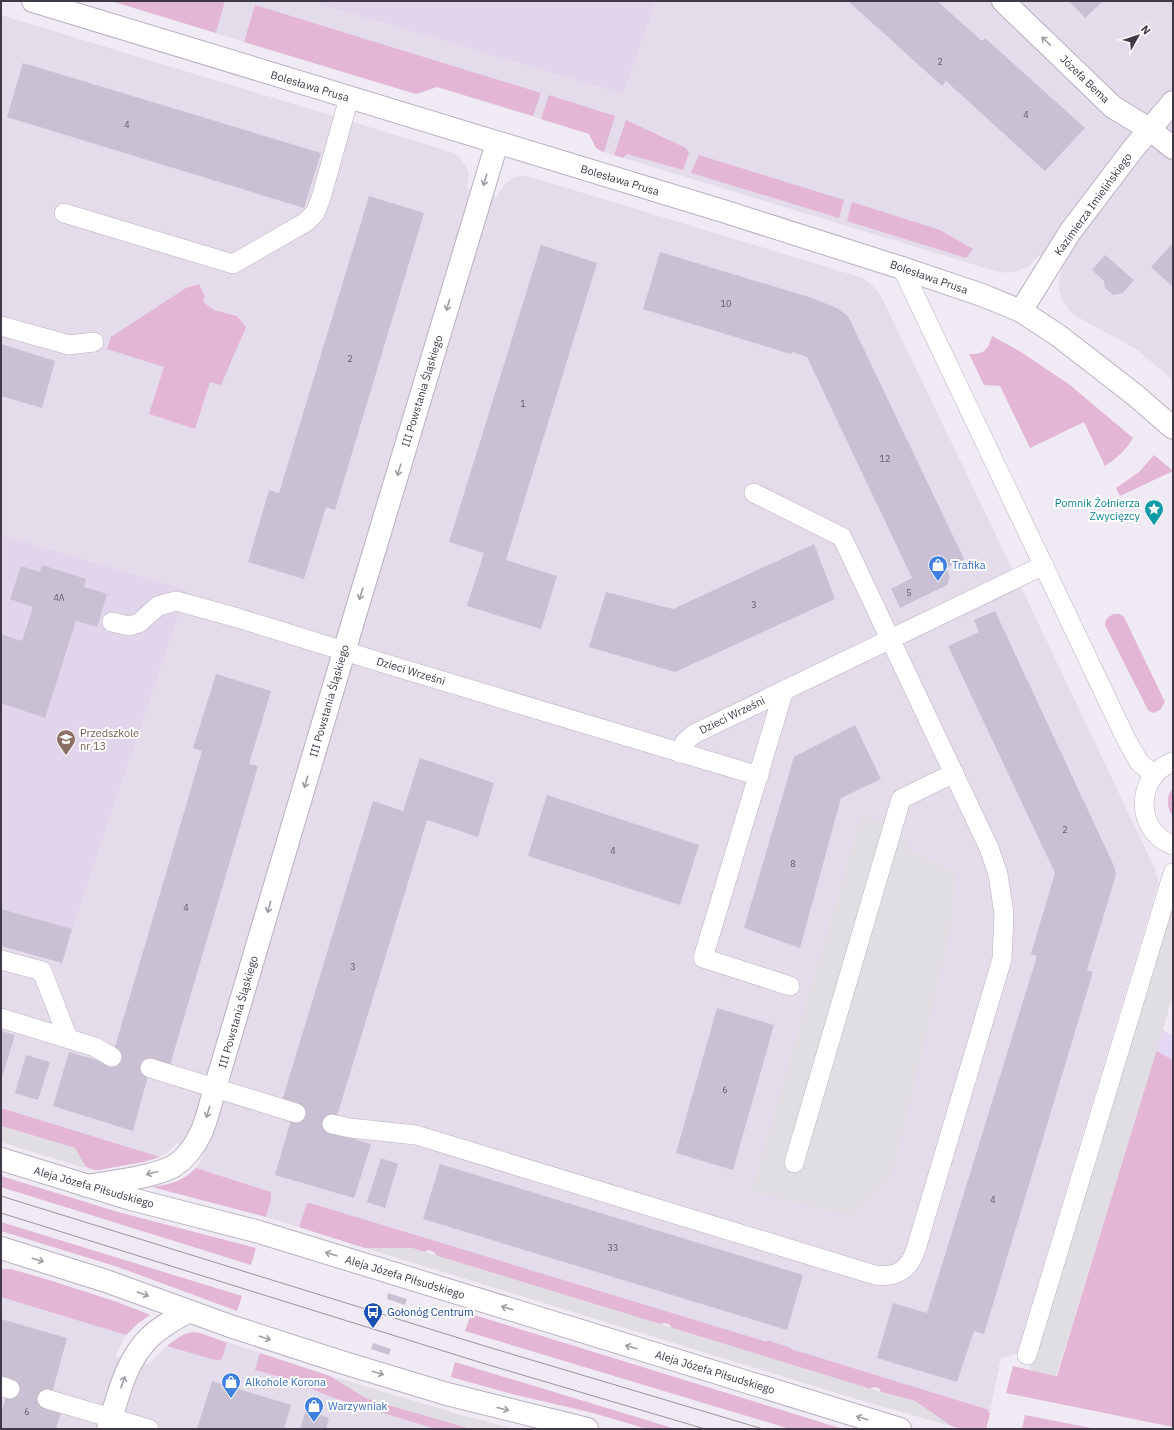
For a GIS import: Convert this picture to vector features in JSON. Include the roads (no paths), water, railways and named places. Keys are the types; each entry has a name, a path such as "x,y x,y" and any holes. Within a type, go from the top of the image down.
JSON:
{"street":[{"name":"Bolesława Prusa","path":"33,1 902,268 982,295 1021,312 1059,336 1095,363 1173,428"},
{"name":"Józefa Bema","path":"1003,1 1114,107 1149,129 1173,148"},
{"name":"Kazimierza Imielińskiego","path":"1021,312 1070,232 1133,149 1173,102"},
{"name":"III Powstania Śląskiego","path":"87,1186 139,1177 168,1169 176,1165 186,1156 200,1135 497,143"},
{"name":"Aleja Józefa Piłsudskiego","path":"1,1159 87,1186 284,1240 900,1429"},
{"path":"1,1248 106,1281 279,1342 447,1394 587,1429"},
{"path":"110,1423 123,1380 139,1349 150,1336 168,1322 189,1311"}],"lane":[{"path":"64,213 233,264 306,222 315,213 321,198 349,98"},
{"path":"902,268 1126,739 1139,762 1154,774"},
{"path":"1,326 69,345 94,342"},
{"path":"332,1124 350,1128 416,1135 874,1275 895,1275 904,1270 910,1263 916,1248 1002,959 1004,914 998,874 989,848 842,537 754,493"},
{"name":"Dzieci Wrześni","path":"112,622 129,626 139,623 158,606 176,601 344,650 680,753 685,742 694,734 1044,565"},
{"path":"784,690 703,958 790,986"},
{"path":"680,753 759,776"},
{"path":"1173,762 1165,765 1154,774 1147,786 1144,799 1144,812 1149,825 1157,835 1173,845"},
{"path":"794,1163 901,799 954,773"},
{"path":"1027,1355 1173,873"},
{"path":"1,960 42,971 68,1038"},
{"path":"1,1018 95,1047 112,1057"},
{"path":"150,1068 296,1113"},
{"path":"47,1399 110,1423 149,1429"}],"tram line":[{"path":"1,1196 488,1347 763,1429"},
{"path":"1,1213 482,1363 705,1429"}],"place":[{"name":"Pomnik Żołnierza Zwycięzcy","path":"1154,526"},
{"name":"Trafika","path":"938,582"},
{"name":"Przedszkole nr 13","path":"66,756"},
{"name":"Gołonóg Centrum","path":"373,1329"},
{"name":"Alkohole Korona","path":"231,1399"},
{"name":"Warzywniak","path":"314,1423"}]}
